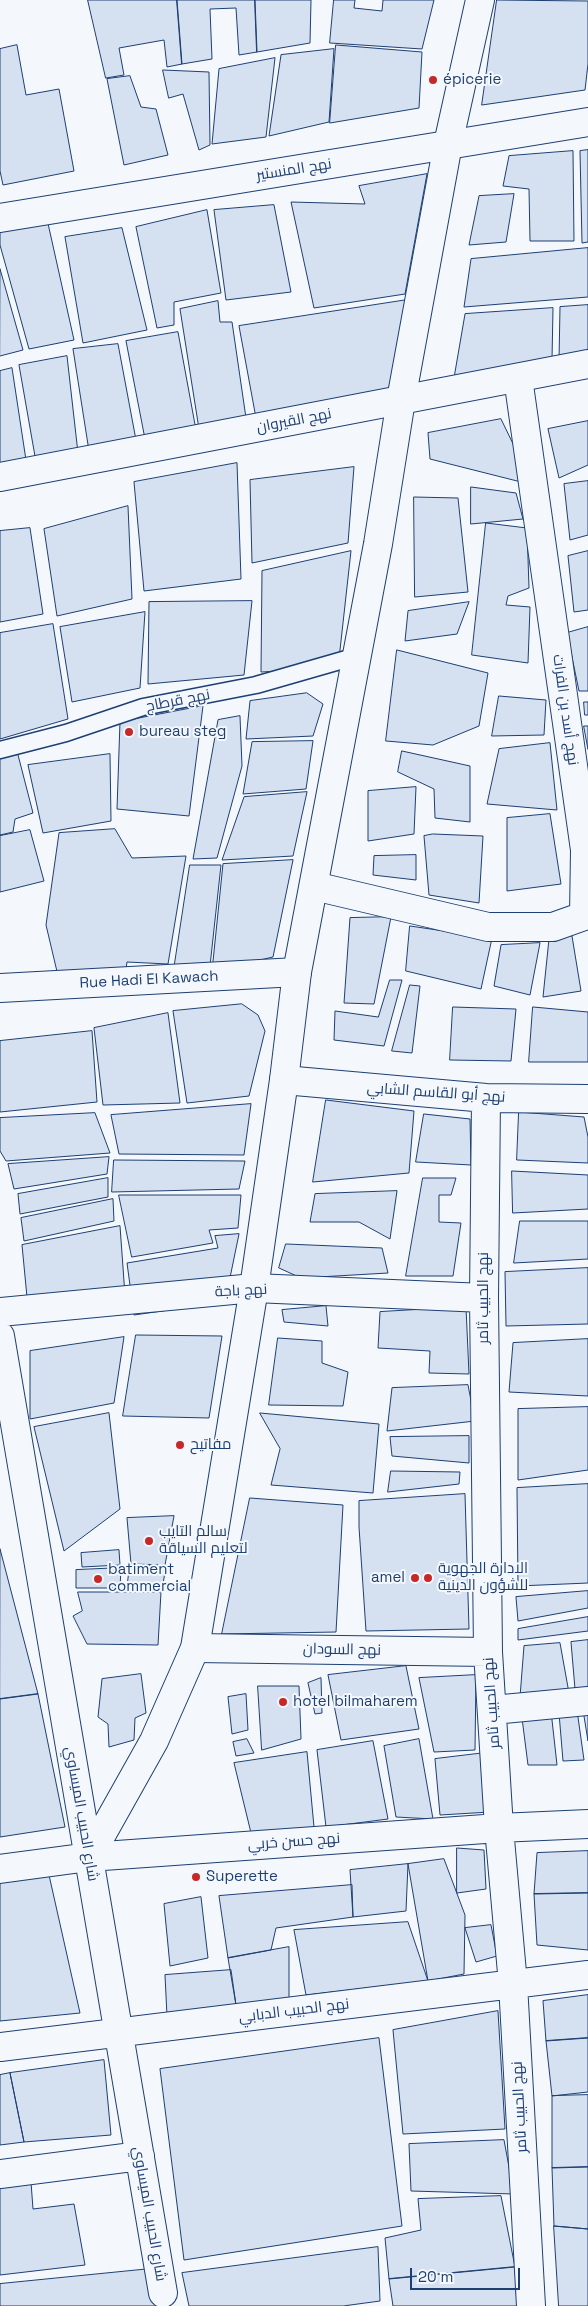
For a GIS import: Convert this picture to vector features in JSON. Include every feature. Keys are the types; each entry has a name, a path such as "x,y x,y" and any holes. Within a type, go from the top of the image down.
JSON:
{"street":[{"path":"89,1857 154,1741 195,1648 254,1288 284,1080 297,972 378,544 401,400 448,144 480,0"},
{"name":"نهج المنستير","path":"0,218 588,122"},
{"name":"نهج القيروان","path":"0,477 588,364"},
{"name":"نهج أسد بن الفرات","path":"314,886 488,927 553,928 584,916 585,850 518,378"},
{"name":"Rue Hadi El Kawach","path":"0,988 297,972"},
{"name":"نهج أبو القاسم الشابي","path":"284,1080 486,1098 588,1099"},
{"name":"نهج الحبيب ثامر","path":"486,1098 484,1298 488,1652 493,1710 498,1828 512,1984 531,2306"},
{"name":"نهج باجة","path":"0,1312 254,1288 484,1298"},
{"name":"شارع الحبيب الميساوي","path":"0,1336 163,2293"},
{"name":"نهج السودان","path":"195,1648 488,1652"},
{"path":"493,1710 588,1701"},
{"name":"نهج حسن خربي","path":"0,1869 89,1857 498,1828 588,1824"},
{"name":"نهج الحبيب الدبابي","path":"0,2047 588,1975"},
{"path":"0,2174 140,2156"}],"lane":[{"name":"نهج قرطاج","path":"0,750 66,732 143,707 256,685 356,656"}],"building":[{"path":"88,0 177,0 182,64 167,67 164,40 119,48 124,75 106,78"},
{"path":"177,0 255,0 257,52 239,55 236,8 210,9 212,59 182,64"},
{"path":"255,0 311,0 310,43 257,52"},
{"path":"334,0 355,0 354,8 382,11 383,0 434,0 422,49 330,43"},
{"path":"497,0 588,1 588,64 585,90 482,105"},
{"path":"17,45 26,95 59,89 74,171 3,185 0,171 0,49"},
{"path":"336,45 422,52 419,108 330,123"},
{"path":"334,49 329,122 269,136 281,55"},
{"path":"275,58 266,137 212,144 219,69"},
{"path":"163,70 209,72 210,145 199,150 183,94 169,98"},
{"path":"130,76 141,107 156,109 168,155 124,165 107,79"},
{"path":"588,150 588,242 582,243 580,151"},
{"path":"573,151 574,241 530,241 529,189 503,186 509,156"},
{"path":"427,174 405,294 314,308 291,202 365,204 359,186"},
{"path":"514,194 506,242 469,245 479,196"},
{"path":"274,205 291,292 226,300 214,210"},
{"path":"207,210 221,293 174,302 174,325 157,328 136,227"},
{"path":"47,219 74,340 29,349 0,245 0,232"},
{"path":"122,228 147,330 83,343 65,237"},
{"path":"588,248 588,297 464,307 471,259"},
{"path":"0,269 23,350 0,356"},
{"path":"407,300 390,394 256,418 239,326"},
{"path":"218,301 220,322 232,322 246,418 199,429 180,309"},
{"path":"588,305 588,354 559,361 560,307"},
{"path":"553,308 552,360 454,378 465,314"},
{"path":"178,332 196,430 145,439 126,341"},
{"path":"118,344 136,440 89,451 73,349"},
{"path":"67,356 78,453 36,462 19,365"},
{"path":"12,368 26,460 0,465 0,371"},
{"path":"501,419 533,485 430,459 428,433"},
{"path":"588,421 588,465 559,478 548,429"},
{"path":"237,463 241,579 144,591 134,482"},
{"path":"354,467 348,543 252,563 250,480"},
{"path":"588,481 588,535 570,540 564,484"},
{"path":"471,487 516,493 523,519 471,524"},
{"path":"414,497 458,498 468,592 415,597"},
{"path":"128,506 132,599 57,616 44,529"},
{"path":"486,523 527,528 529,588 508,596 506,605 530,607 528,663 472,655"},
{"path":"30,528 43,614 0,622 0,531"},
{"path":"351,551 338,668 261,672 262,571"},
{"path":"588,551 588,610 574,612 568,556"},
{"path":"252,601 244,675 148,684 149,602"},
{"path":"469,602 457,634 405,641 408,611"},
{"path":"145,612 140,688 72,702 60,627"},
{"path":"53,624 68,719 0,739 0,633"},
{"path":"588,627 588,691 579,691 567,633"},
{"path":"397,650 488,673 479,726 433,745 386,741"},
{"path":"307,693 323,704 313,736 246,739 250,701"},
{"path":"499,696 546,700 544,735 492,736"},
{"path":"584,702 588,702 588,715 585,715"},
{"path":"203,706 189,816 117,809 120,722"},
{"path":"240,716 242,766 217,858 193,859 218,720"},
{"path":"584,726 588,726 588,749"},
{"path":"313,741 306,789 243,794 252,742"},
{"path":"550,743 557,810 487,804 499,749"},
{"path":"17,751 33,813 15,819 13,832 0,835 0,753"},
{"path":"402,751 470,766 470,822 435,818 434,789 398,772"},
{"path":"110,754 111,821 43,833 28,765"},
{"path":"416,787 414,834 368,841 368,791"},
{"path":"307,792 293,856 222,860 244,797"},
{"path":"550,814 561,884 507,891 507,818"},
{"path":"115,829 132,858 186,856 168,964 127,962 125,976 59,980 46,925 59,833"},
{"path":"30,830 44,881 0,892 0,836"},
{"path":"433,834 483,836 479,903 429,895 424,836"},
{"path":"416,855 416,880 373,875 374,856"},
{"path":"293,860 273,957 212,971 223,864"},
{"path":"190,865 221,865 209,975 173,976"},
{"path":"391,917 374,1004 344,1003 350,918"},
{"path":"410,926 492,938 481,989 406,971"},
{"path":"572,936 581,991 543,997 549,939"},
{"path":"540,943 530,995 494,986 501,945"},
{"path":"390,980 402,980 384,1046 334,1040 335,1011 378,1017"},
{"path":"410,985 420,986 412,1053 392,1051"},
{"path":"242,1004 258,1015 265,1031 249,1096 187,1103 173,1011"},
{"path":"453,1007 516,1009 511,1061 450,1060"},
{"path":"533,1007 588,1012 588,1062 529,1062"},
{"path":"168,1013 180,1103 103,1105 94,1028"},
{"path":"92,1031 97,1102 0,1112 0,1041"},
{"path":"326,1100 414,1111 409,1173 313,1182"},
{"path":"251,1104 244,1155 119,1154 111,1115"},
{"path":"519,1112 584,1117 588,1137 588,1163 517,1160"},
{"path":"95,1113 110,1153 6,1161 0,1151 0,1118"},
{"path":"424,1114 470,1119 471,1165 416,1162"},
{"path":"109,1157 107,1174 14,1189 8,1164"},
{"path":"114,1160 245,1161 239,1189 112,1192"},
{"path":"512,1171 588,1175 588,1209 513,1213"},
{"path":"108,1178 108,1197 20,1214 18,1194"},
{"path":"423,1178 456,1178 451,1195 439,1195 439,1222 461,1223 453,1276 406,1276"},
{"path":"397,1191 390,1239 359,1222 310,1222 315,1194"},
{"path":"119,1195 241,1195 238,1228 209,1230 213,1243 132,1257"},
{"path":"113,1199 114,1221 24,1241 21,1218"},
{"path":"520,1221 588,1221 588,1259 514,1263"},
{"path":"120,1226 126,1309 29,1318 22,1245"},
{"path":"239,1234 225,1302 134,1315 127,1263 218,1248 215,1236"},
{"path":"286,1244 382,1248 388,1273 301,1278 279,1268"},
{"path":"588,1268 588,1324 506,1326 505,1272"},
{"path":"326,1306 328,1326 284,1322 282,1310"},
{"path":"466,1307 469,1374 429,1373 430,1351 378,1348 380,1312"},
{"path":"136,1335 222,1336 209,1418 123,1416"},
{"path":"124,1337 114,1403 30,1419 30,1351"},
{"path":"278,1338 322,1341 322,1363 348,1372 343,1406 269,1405"},
{"path":"588,1339 588,1396 509,1392 513,1343"},
{"path":"468,1385 475,1421 387,1431 392,1388"},
{"path":"588,1407 588,1470 518,1480 518,1409"},
{"path":"109,1413 120,1509 64,1551 34,1427"},
{"path":"260,1413 379,1424 373,1493 271,1485 280,1449"},
{"path":"469,1436 469,1463 392,1456 390,1437"},
{"path":"391,1471 460,1472 459,1484 388,1492"},
{"path":"588,1484 588,1583 518,1586 517,1488"},
{"name":"amel","path":"465,1494 469,1629 366,1631 359,1501"},
{"path":"250,1498 343,1505 336,1632 222,1634"},
{"name":"سالم التايب لتعليم السياقة","path":"174,1516 165,1565 131,1564 127,1518"},
{"path":"0,1549 38,1694 0,1699"},
{"path":"119,1550 120,1565 82,1567 81,1553"},
{"path":"130,1565 166,1566 162,1590 127,1590"},
{"name":"batiment commercial","path":"121,1568 120,1588 76,1588 76,1570"},
{"path":"588,1591 588,1608 518,1621 516,1597"},
{"path":"78,1592 161,1592 158,1645 87,1644 73,1616 82,1611"},
{"path":"588,1617 588,1631 518,1640 518,1629"},
{"path":"588,1640 588,1687 575,1689 571,1642"},
{"path":"560,1643 569,1693 520,1697 524,1646"},
{"path":"406,1666 419,1729 341,1740 328,1675"},
{"path":"141,1674 146,1713 135,1718 134,1740 109,1747 108,1724 98,1717 102,1679"},
{"path":"476,1675 475,1750 434,1752 419,1678"},
{"path":"321,1678 322,1713 315,1714 308,1683"},
{"path":"258,1686 299,1686 301,1739 262,1750"},
{"path":"38,1694 65,1827 0,1837 0,1699"},
{"path":"246,1694 248,1730 232,1734 228,1697"},
{"path":"588,1709 588,1741 583,1710"},
{"path":"577,1710 584,1760 563,1761 559,1713"},
{"path":"551,1711 557,1765 528,1765 522,1718"},
{"path":"247,1739 254,1753 236,1756 233,1742"},
{"path":"419,1739 433,1819 396,1817 384,1746"},
{"path":"373,1741 388,1819 326,1827 317,1750"},
{"path":"307,1752 314,1827 252,1837 234,1763"},
{"path":"485,1753 490,1812 440,1815 435,1759"},
{"path":"457,1848 484,1850 486,1889 457,1893"},
{"path":"588,1851 588,1893 534,1894 537,1853"},
{"path":"444,1859 465,1915 464,1974 428,1981 408,1864"},
{"path":"408,1864 406,1911 353,1917 350,1870"},
{"path":"49,1875 80,2013 0,2021 0,1883"},
{"path":"352,1885 353,1917 276,1928 271,1950 228,1958 219,1896"},
{"path":"588,1893 588,1950 537,1945 534,1894"},
{"path":"201,1897 208,1958 170,1966 164,1904"},
{"path":"408,1922 428,1981 306,1995 294,1930"},
{"path":"491,1925 497,1956 476,1962 465,1928"},
{"path":"289,1947 289,2001 236,2005 228,1958"},
{"path":"231,1970 236,2005 167,2016 165,1975"},
{"path":"588,1995 588,2038 546,2041 543,2001"},
{"path":"498,2011 505,2129 403,2134 393,2030"},
{"path":"379,2038 402,2226 184,2260 160,2069"},
{"path":"588,2038 588,2092 552,2096 546,2041"},
{"path":"104,2060 111,2135 24,2142 10,2073"},
{"path":"10,2073 24,2142 0,2145 0,2075"},
{"path":"588,2095 588,2167 552,2168 552,2096"},
{"path":"504,2140 514,2194 411,2191 409,2144"},
{"path":"588,2167 588,2229 554,2226 552,2168"},
{"path":"31,2182 33,2209 74,2204 85,2265 0,2275 0,2186"},
{"path":"501,2196 515,2267 389,2279 385,2238 421,2230 418,2199"},
{"path":"554,2226 588,2229 588,2306 559,2306"},
{"path":"378,2247 380,2301 343,2306 189,2306 182,2273"},
{"path":"515,2267 517,2306 393,2306 389,2279"},
{"path":"150,2269 156,2306 0,2306 0,2284"}],"place":[{"name":"épicerie","path":"433,80"},
{"name":"bureau steg","path":"129,732"},
{"name":"مفاتيح","path":"180,1445"},
{"name":"سالم التايب لتعليم السياقة","path":"149,1541"},
{"name":"amel","path":"415,1578"},
{"name":"الادارة الجهوية للشؤون الدينية","path":"428,1578"},
{"name":"batiment commercial","path":"98,1579"},
{"name":"hotel bilmaharem","path":"283,1702"},
{"name":"Superette","path":"196,1877"}]}
